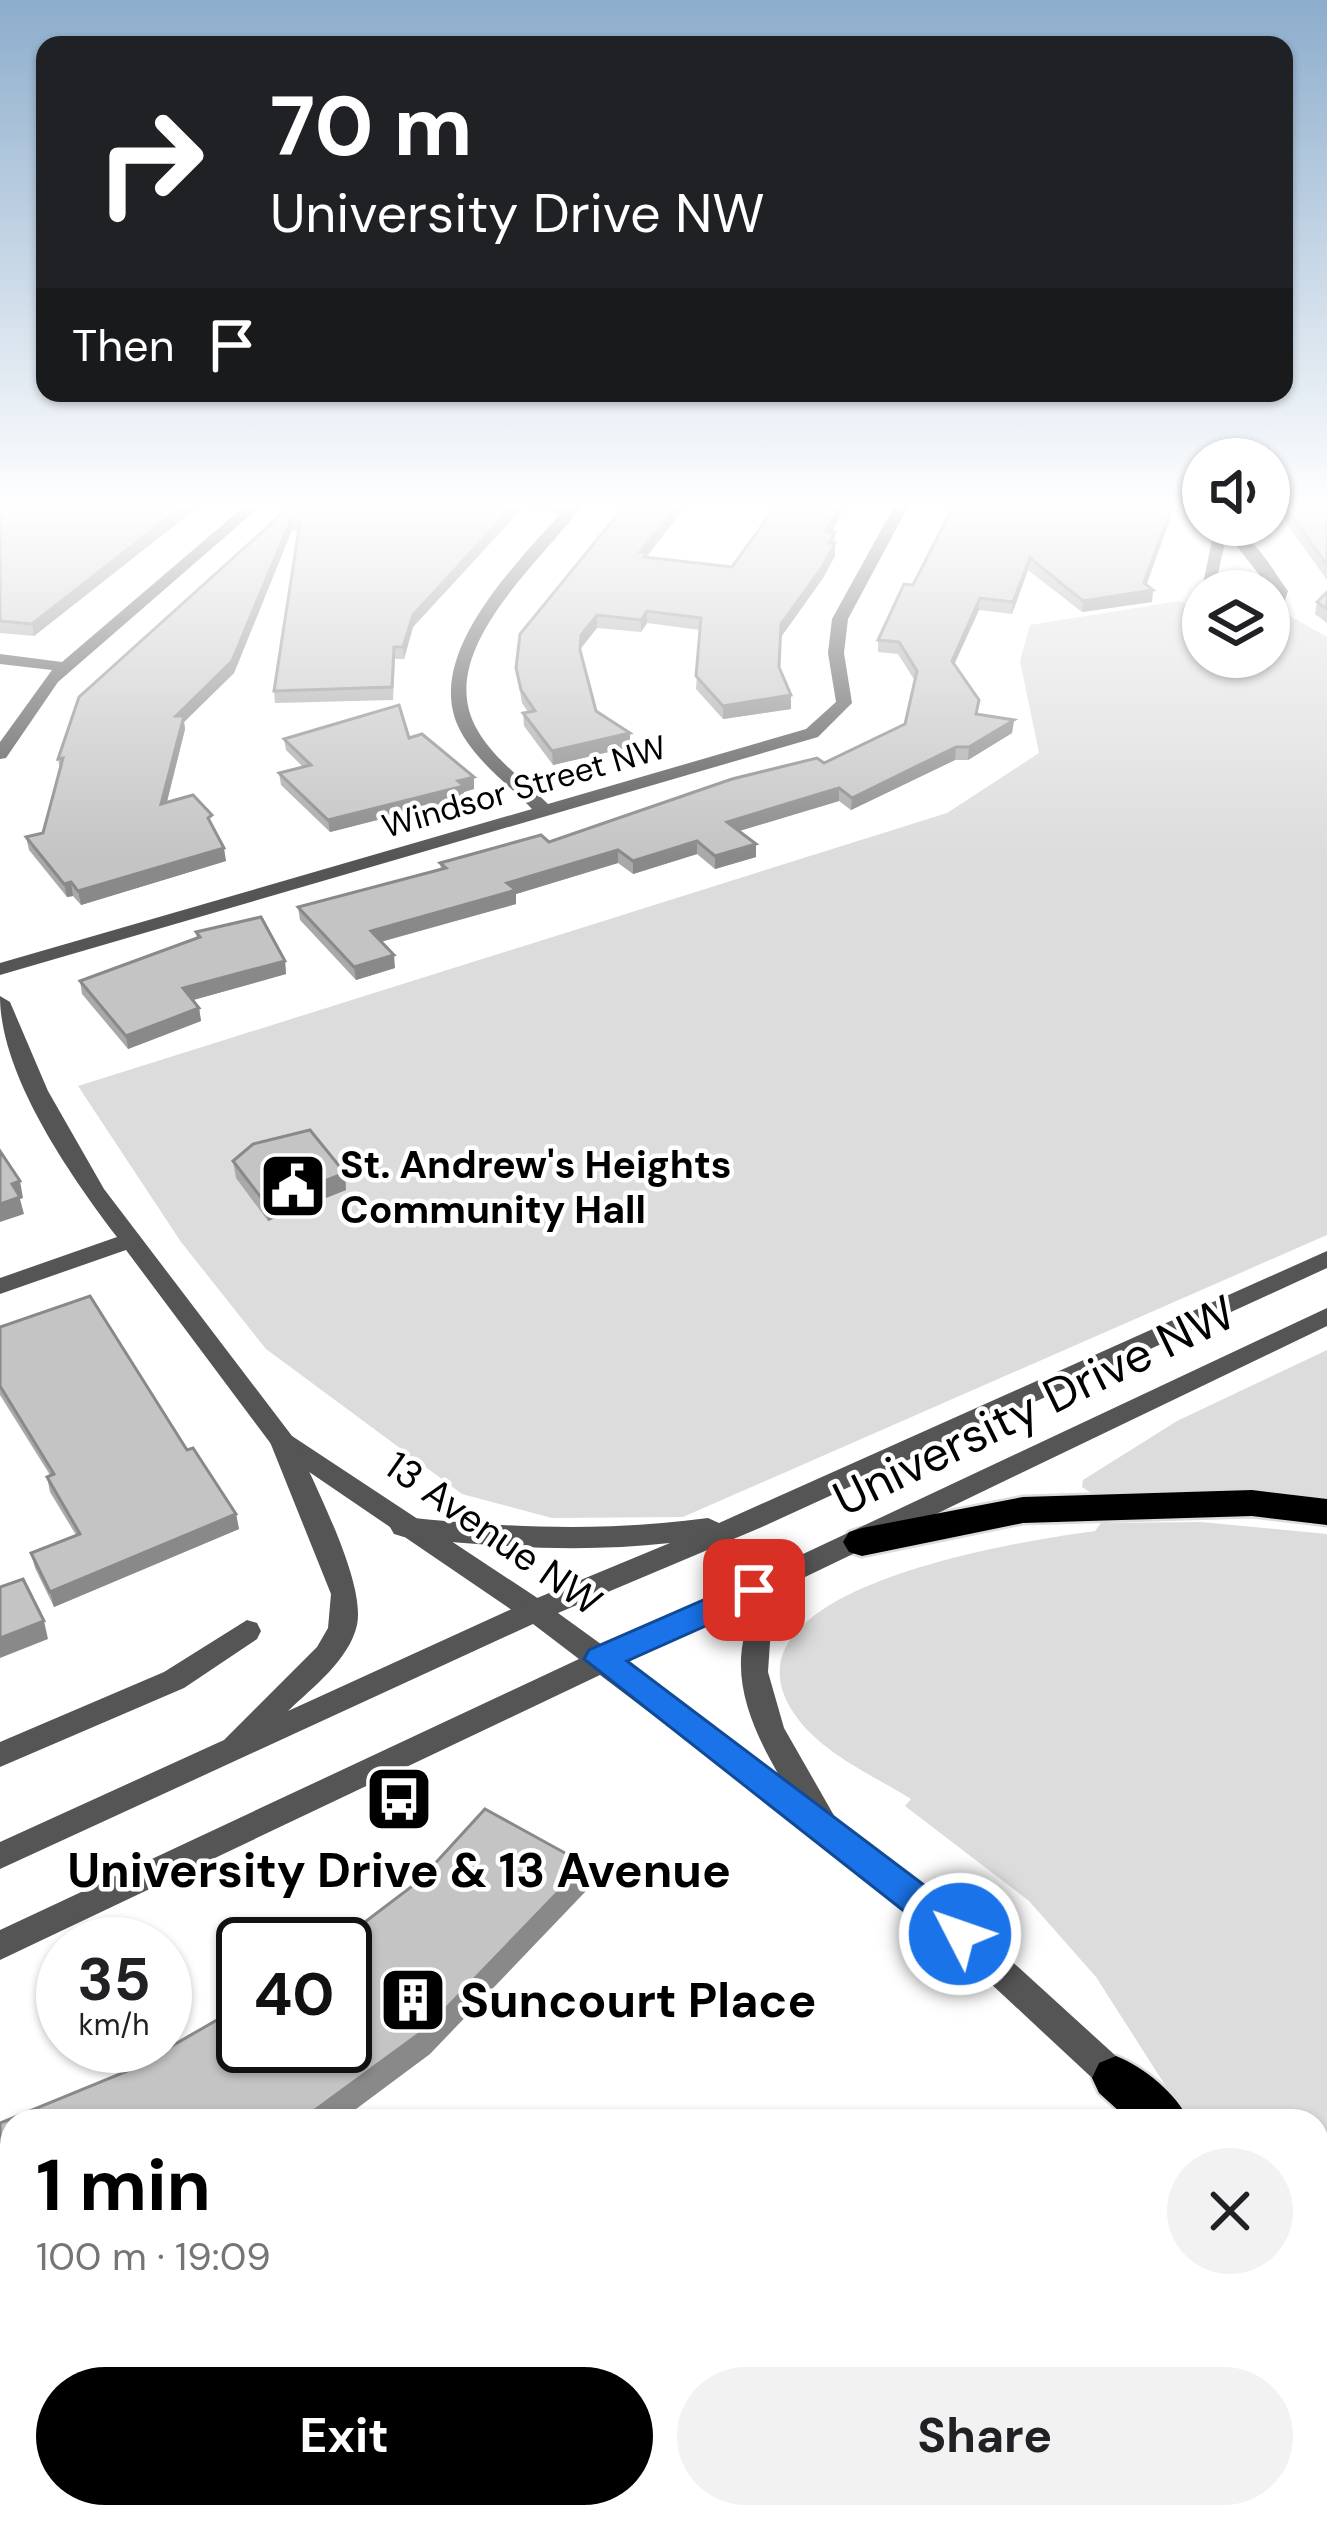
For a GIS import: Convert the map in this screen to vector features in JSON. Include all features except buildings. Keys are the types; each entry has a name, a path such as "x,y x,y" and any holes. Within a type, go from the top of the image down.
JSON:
{"highway":[{"path":"862,1542 1023,1510 1252,1503 1327,1512"},
{"path":"1116,2078 1151,2109"}],"street":[{"path":"0,754 30,704 64,667 118,621"},
{"path":"484,621 467,642 458,674 467,729 545,811"},
{"name":"Windsor Street NW","path":"0,969 797,739 833,719 846,694 836,653 840,621"},
{"path":"0,659 64,667"},
{"name":"13 Avenue NW","path":"0,1002 37,1091 128,1242 284,1442 535,1611 928,1905 1116,2078"},
{"path":"0,1286 128,1242"},
{"name":"University Drive NW","path":"0,1856 535,1611 752,1520 1327,1259"},
{"name":"University Drive NW","path":"0,1946 601,1659 862,1542 1327,1316"},
{"path":"221,1757 326,1655 342,1628 345,1594 284,1442"},
{"path":"404,1527 540,1542 621,1542 752,1520"},
{"path":"793,1573 768,1603 749,1656 761,1711 824,1828"},
{"path":"0,1755 174,1679 248,1631"}],"shaded area":[{"path":"1182,621 1182,678 1290,678 1290,621 1327,637 1327,1235 683,1517 552,1518 462,1494 266,1349 181,1242 78,1086 947,813 1039,753 1020,661 1030,625"},
{"path":"1327,1350 1327,1505 1094,1495 1082,1487 1083,1480 1177,1421"},
{"path":"1201,1522 1327,1534 1327,2109 1180,2109 1096,1977 1029,1901 905,1806 911,1799 821,1743 798,1719 780,1674 793,1636 830,1605 883,1580 1004,1546 1095,1531 1101,1523"}],"place":[{"name":"St. Andrew's Heights Community Hall","path":"293,1186"},
{"name":"University Drive & 13 Avenue","path":"399,1799"},
{"name":"Suncourt Place","path":"413,2000"}],"route":[{"path":"754,1590 601,1659 960,1934"}]}
